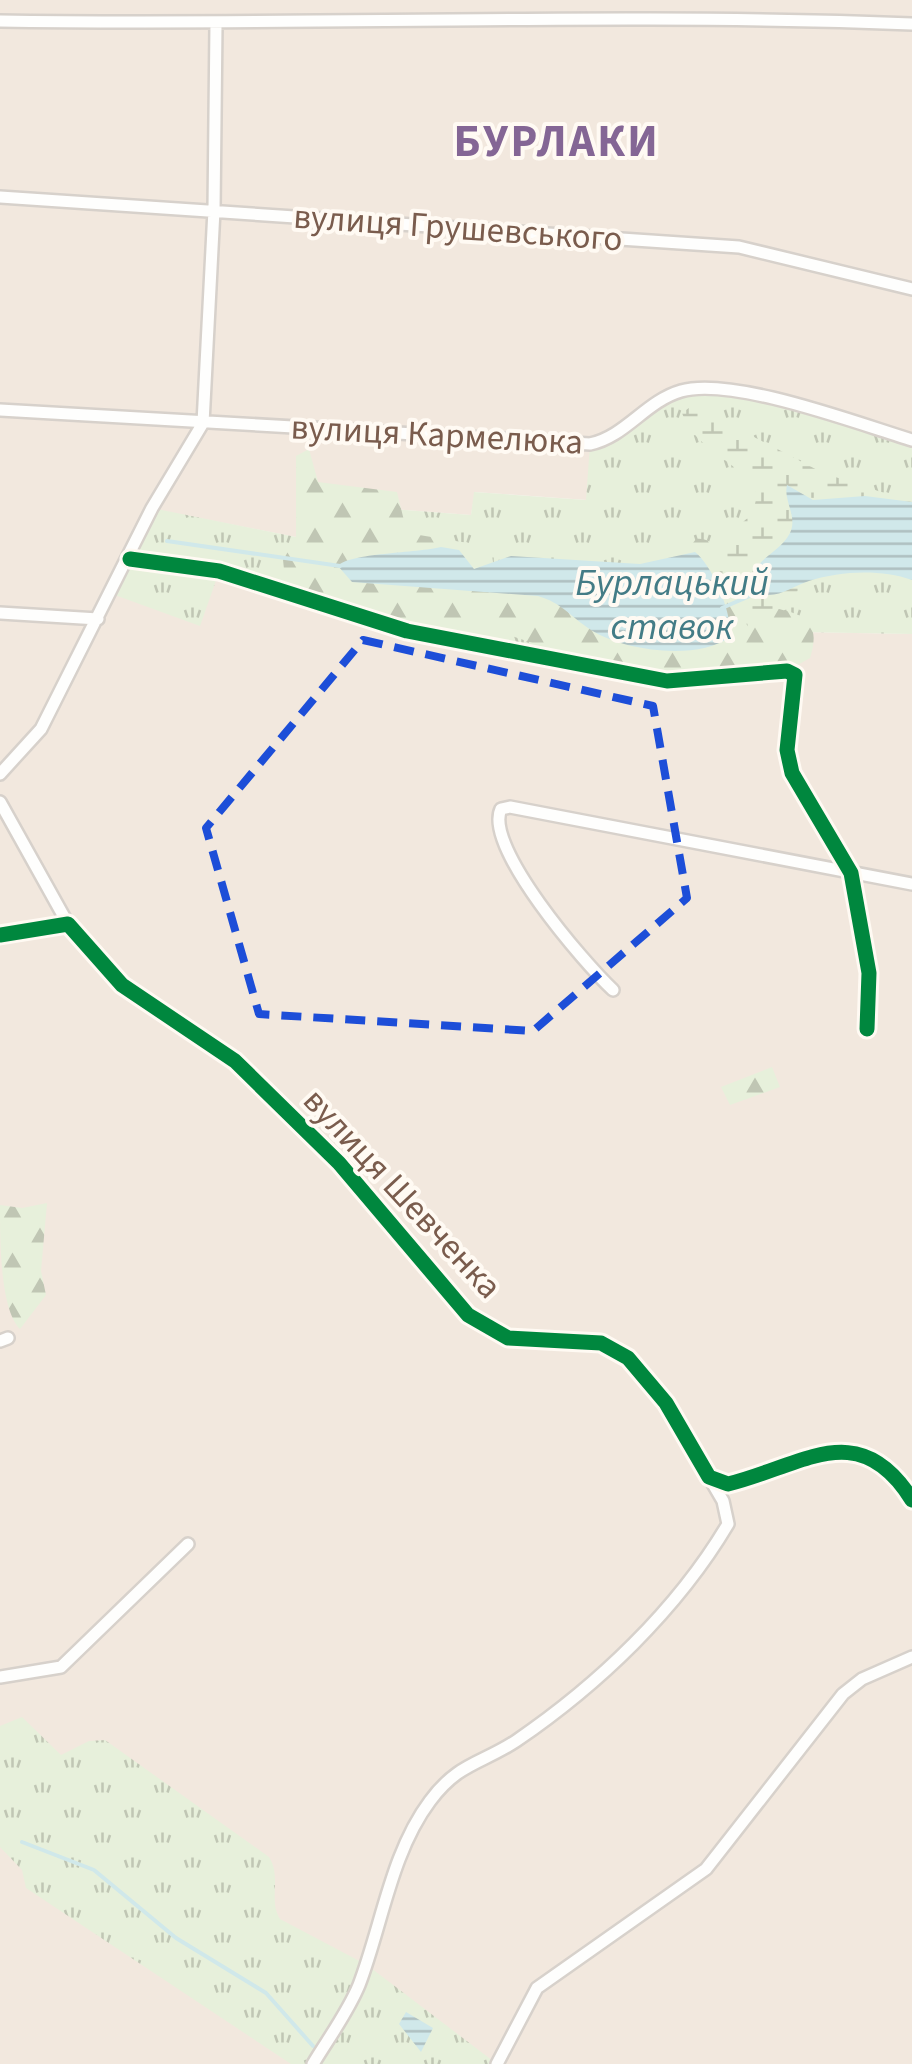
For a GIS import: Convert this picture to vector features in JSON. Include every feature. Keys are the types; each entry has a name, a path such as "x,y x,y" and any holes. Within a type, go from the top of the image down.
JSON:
{"street":[{"path":"0,21 216,24 766,18 912,24"},
{"path":"0,774 41,729 130,559 152,508 203,424 214,210 216,24"},
{"name":"вулиця Грушевського","path":"0,197 739,247 912,289"},
{"name":"вулиця Кармелюка","path":"0,410 590,444 608,439 651,404 697,387 794,404 912,440"},
{"path":"130,559 220,572 407,632 667,681 787,671 795,676 797,687 787,750 792,773 851,873 869,973 868,1029"},
{"path":"0,613 98,619"},
{"name":"вулиця Шевченка","path":"0,802 68,924 122,985 235,1061 313,1138 468,1315 508,1338 601,1343 628,1358 666,1403 723,1501 728,1524 711,1552 632,1646 513,1743 462,1766 428,1802 377,1918 358,1986 313,2064"},
{"path":"613,990 577,957 513,860 499,833 496,819 501,810 510,807 912,884"},
{"path":"0,935 68,924"},
{"path":"710,1477 728,1484 766,1475 822,1452 861,1452 907,1481 912,1500"},
{"path":"0,1676 61,1667 188,1544"},
{"path":"497,2064 537,1988 706,1868 842,1694 874,1673 912,1656"}],"highlighted area":[{"path":"363,640 653,706 687,898 533,1031 259,1014 206,828"}],"shaded area":[{"path":"0,0 912,0 912,440 587,500 475,492 471,515 300,502 296,537 153,509 219,571 798,632 912,634 912,2064 0,2064"}],"green space":[{"path":"697,387 794,404 912,440 912,634 798,632 688,682 407,631 219,572 200,626 112,594 152,508 296,537 299,502 471,515 474,492 586,500 590,444 651,404"},
{"path":"693,405 823,473 912,502 786,497 795,523 784,583 845,574 809,583 748,627 718,568 714,548 753,513 757,495 741,473 688,426 682,413"},
{"path":"309,449 318,482 397,492 407,533 480,545 492,555 493,562 538,596 590,620 691,557 690,547 696,539 705,540 720,551 751,597 806,619 814,640 810,658 787,671 688,682 589,662 467,621 407,631 308,600 285,579 282,550 296,537 296,456"},
{"path":"772,1067 780,1087 730,1105 721,1087"},
{"path":"47,1203 41,1271 46,1295 20,1329 5,1290 0,1205 22,1208"},
{"path":"22,1717 61,1755 89,1741 105,1740 269,1857 275,1872 275,1904 280,1919 367,1965 497,2064 291,2064 26,1888 22,1870 0,1847 0,1726"}],"water":[{"path":"787,485 813,500 865,496 912,502 912,580 887,574 847,573 809,581 778,594 757,593 755,572 792,527"},
{"name":"Бурлацький ставок","path":"441,547 459,550 474,569 511,556 640,564 695,552 720,592 730,637 699,649 641,648 591,630 560,606 538,596 352,582 338,566 355,558"},
{"path":"406,2012 433,2028 421,2052 399,2024"}],"waterway":[{"path":"167,541 340,566"},
{"path":"722,608 759,592"},
{"path":"22,1842 94,1870 176,1938 266,1993 313,2046"}],"cycle path":[{"path":"130,559 219,571 407,631 667,681 787,671 795,675 787,750 792,773 851,873 869,973 867,1029"},
{"path":"0,935 68,924 122,985 235,1061 339,1163 468,1315 508,1338 601,1343 628,1358 666,1403 709,1477 728,1484 828,1453 850,1453 871,1459 892,1474 912,1500"}],"district":[{"name":"БУРЛАКИ","path":"557,140"}]}
